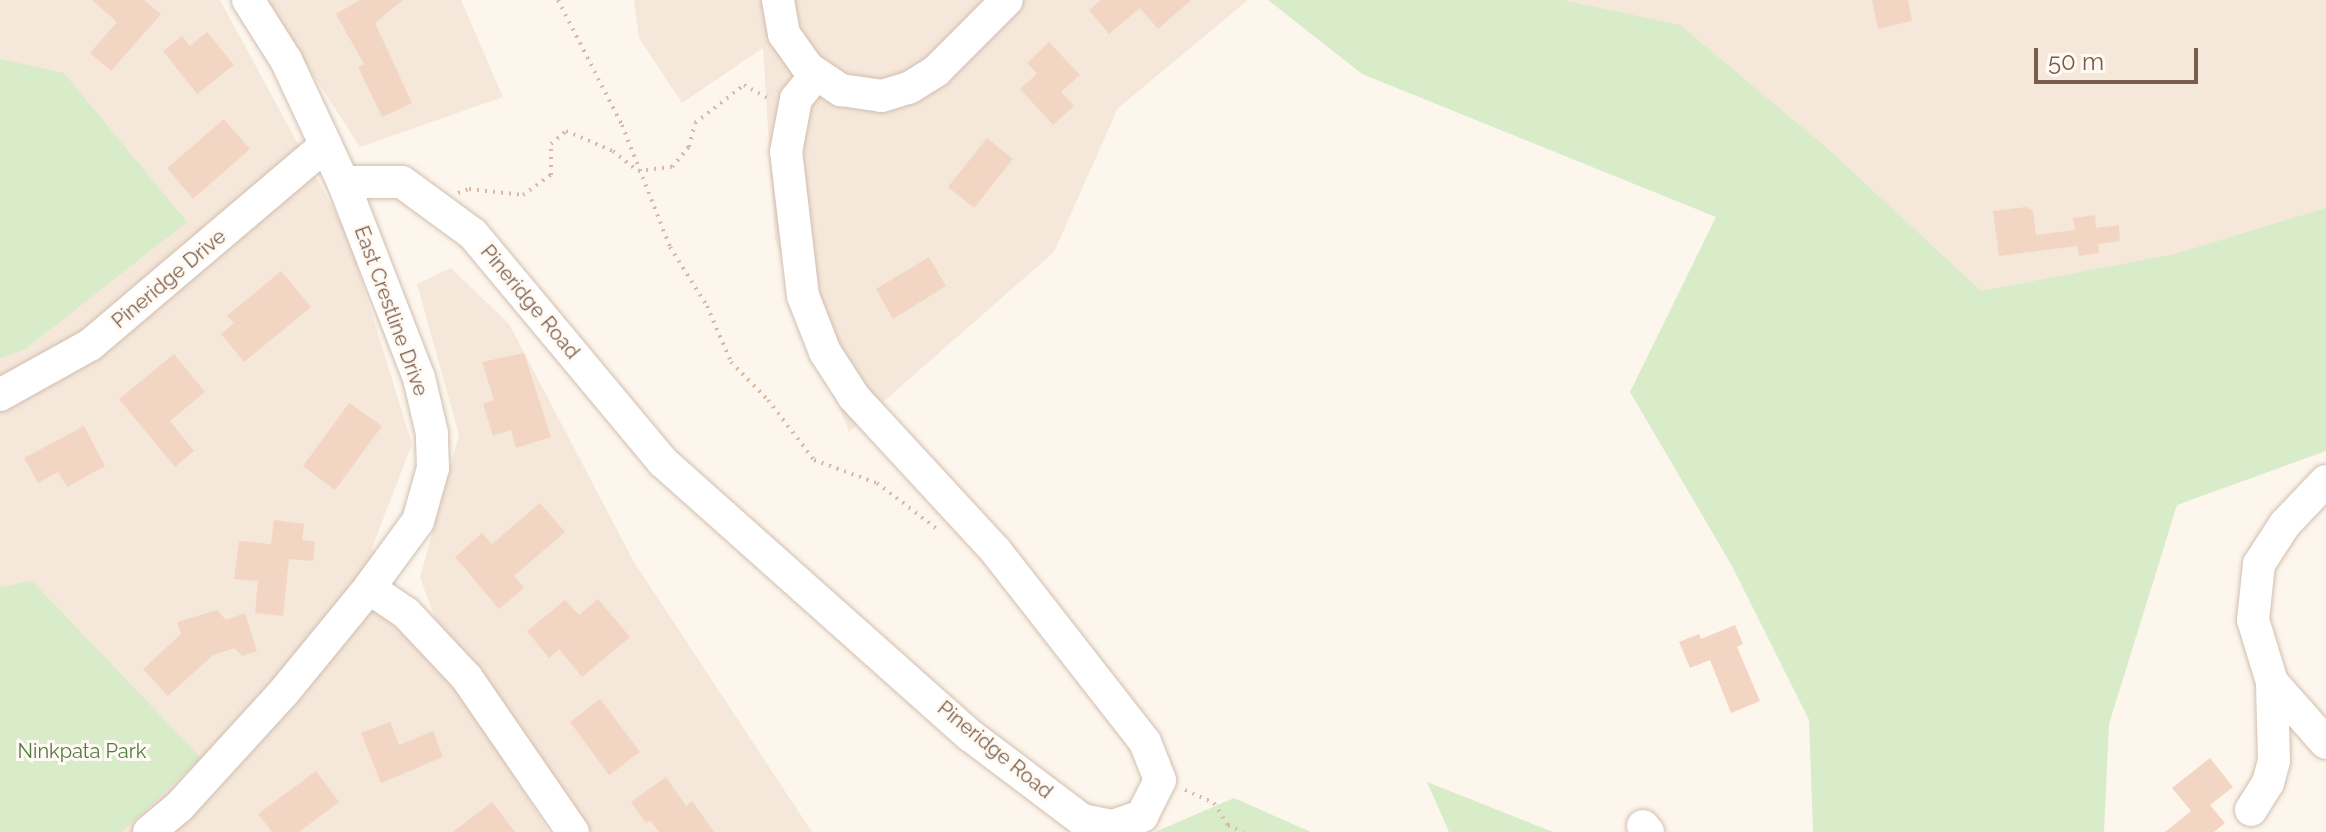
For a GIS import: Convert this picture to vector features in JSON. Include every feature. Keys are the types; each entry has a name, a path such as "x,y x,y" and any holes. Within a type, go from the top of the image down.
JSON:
{"street":[{"name":"East Crestline Drive","path":"149,832 179,807 284,692 369,588 418,521 433,468 432,433 419,378 343,182 286,60 248,0"},
{"path":"778,0 791,48 816,74 850,92 901,92 954,57 1007,0"},
{"path":"790,118 796,99 816,74"},
{"name":"Pineridge Road","path":"343,182 402,182 473,234 663,462 971,736 1082,820 1113,826 1142,816 1160,780 1145,742 995,550 854,397 825,352 803,296 786,152 790,118"},
{"name":"Pineridge Drive","path":"0,395 90,345 326,145"},
{"path":"2251,810 2268,783 2274,761 2272,682 2253,620 2259,564 2285,524 2326,481"},
{"path":"369,588 406,613 467,678 573,832"},
{"path":"2272,682 2326,743"}],"path":[{"path":"558,0 622,125 670,247 707,306 731,362 768,400 814,460 877,483 945,538"},
{"path":"433,202 469,189 523,195 551,175 551,144 566,131 613,151 638,171 672,167 689,147 695,123 744,85 776,102 790,118"},
{"path":"1173,786 1207,798 1228,825 1243,832"}],"shaded area":[{"path":"0,0 220,0 348,236 412,444 372,548 549,832 0,832"},
{"path":"265,0 461,0 503,97 360,147"},
{"path":"634,0 1248,0 1118,108 1054,252 849,432 775,239 763,48 682,103 639,38"},
{"path":"1483,0 2326,0 2326,290 1969,335"},
{"path":"451,268 509,324 634,562 812,832 590,832 435,618 420,578 459,435 417,284"}],"green space":[{"path":"1268,0 1563,0 1680,25 1828,149 1981,291 2175,254 2326,208 2326,451 2177,505 2109,724 2104,832 1813,832 1809,720 1732,566 1630,392 1716,217 1362,74"},
{"path":"0,59 64,73 187,222 24,350 0,358"},
{"name":"Ninkpata Park","path":"32,581 201,758 122,832 0,832 0,587"},
{"path":"1427,782 1553,832 1449,832"},
{"path":"1234,798 1311,832 1155,832"}],"building":[{"path":"92,0 144,0 161,14 111,71 90,53 117,22"},
{"path":"360,0 403,0 375,23 412,103 382,117 358,67 364,64 336,14"},
{"path":"1101,0 1191,0 1158,29 1140,8 1109,34 1089,10"},
{"path":"1872,0 1908,0 1912,21 1878,29"},
{"path":"207,32 234,65 197,94 163,51 182,36 190,46"},
{"path":"1049,42 1080,75 1061,92 1074,106 1053,125 1020,89 1037,74 1027,63"},
{"path":"224,119 250,149 193,199 167,168"},
{"path":"987,138 1013,159 974,208 948,187"},
{"path":"2026,207 2033,211 2036,235 2075,230 2073,218 2095,215 2096,228 2119,225 2120,241 2098,244 2099,253 2079,256 2077,246 1999,256 1993,211"},
{"path":"929,257 946,286 893,319 876,289"},
{"path":"281,271 311,307 244,362 221,334 234,323 227,316"},
{"path":"524,353 551,437 516,448 511,430 493,436 483,404 494,400 482,362"},
{"path":"174,354 205,392 170,421 194,451 175,467 119,399"},
{"path":"349,403 382,426 335,490 303,466"},
{"path":"84,426 105,466 67,487 58,472 38,483 24,458"},
{"path":"540,503 565,532 514,576 524,588 499,609 455,557 482,533 492,544"},
{"path":"274,520 304,524 302,540 315,542 313,561 289,559 283,616 255,613 258,581 234,579 239,541 271,544"},
{"path":"598,599 630,637 582,677 559,649 549,658 527,631 565,600 579,615"},
{"path":"217,610 226,620 245,613 257,651 242,656 235,648 213,655 168,696 143,669 181,634 177,622"},
{"path":"1735,625 1743,644 1737,647 1760,701 1731,713 1710,660 1690,668 1679,642 1699,634 1701,639"},
{"path":"600,699 640,752 609,775 570,722"},
{"path":"390,722 399,745 433,731 443,757 381,783 361,733"},
{"path":"2210,758 2233,787 2210,805 2225,823 2214,832 2165,832 2191,811 2172,788"},
{"path":"316,771 339,802 299,832 272,832 258,814"},
{"path":"666,777 686,806 692,801 714,832 659,832 650,820 646,823 631,802"},
{"path":"492,802 515,832 453,832"}]}
